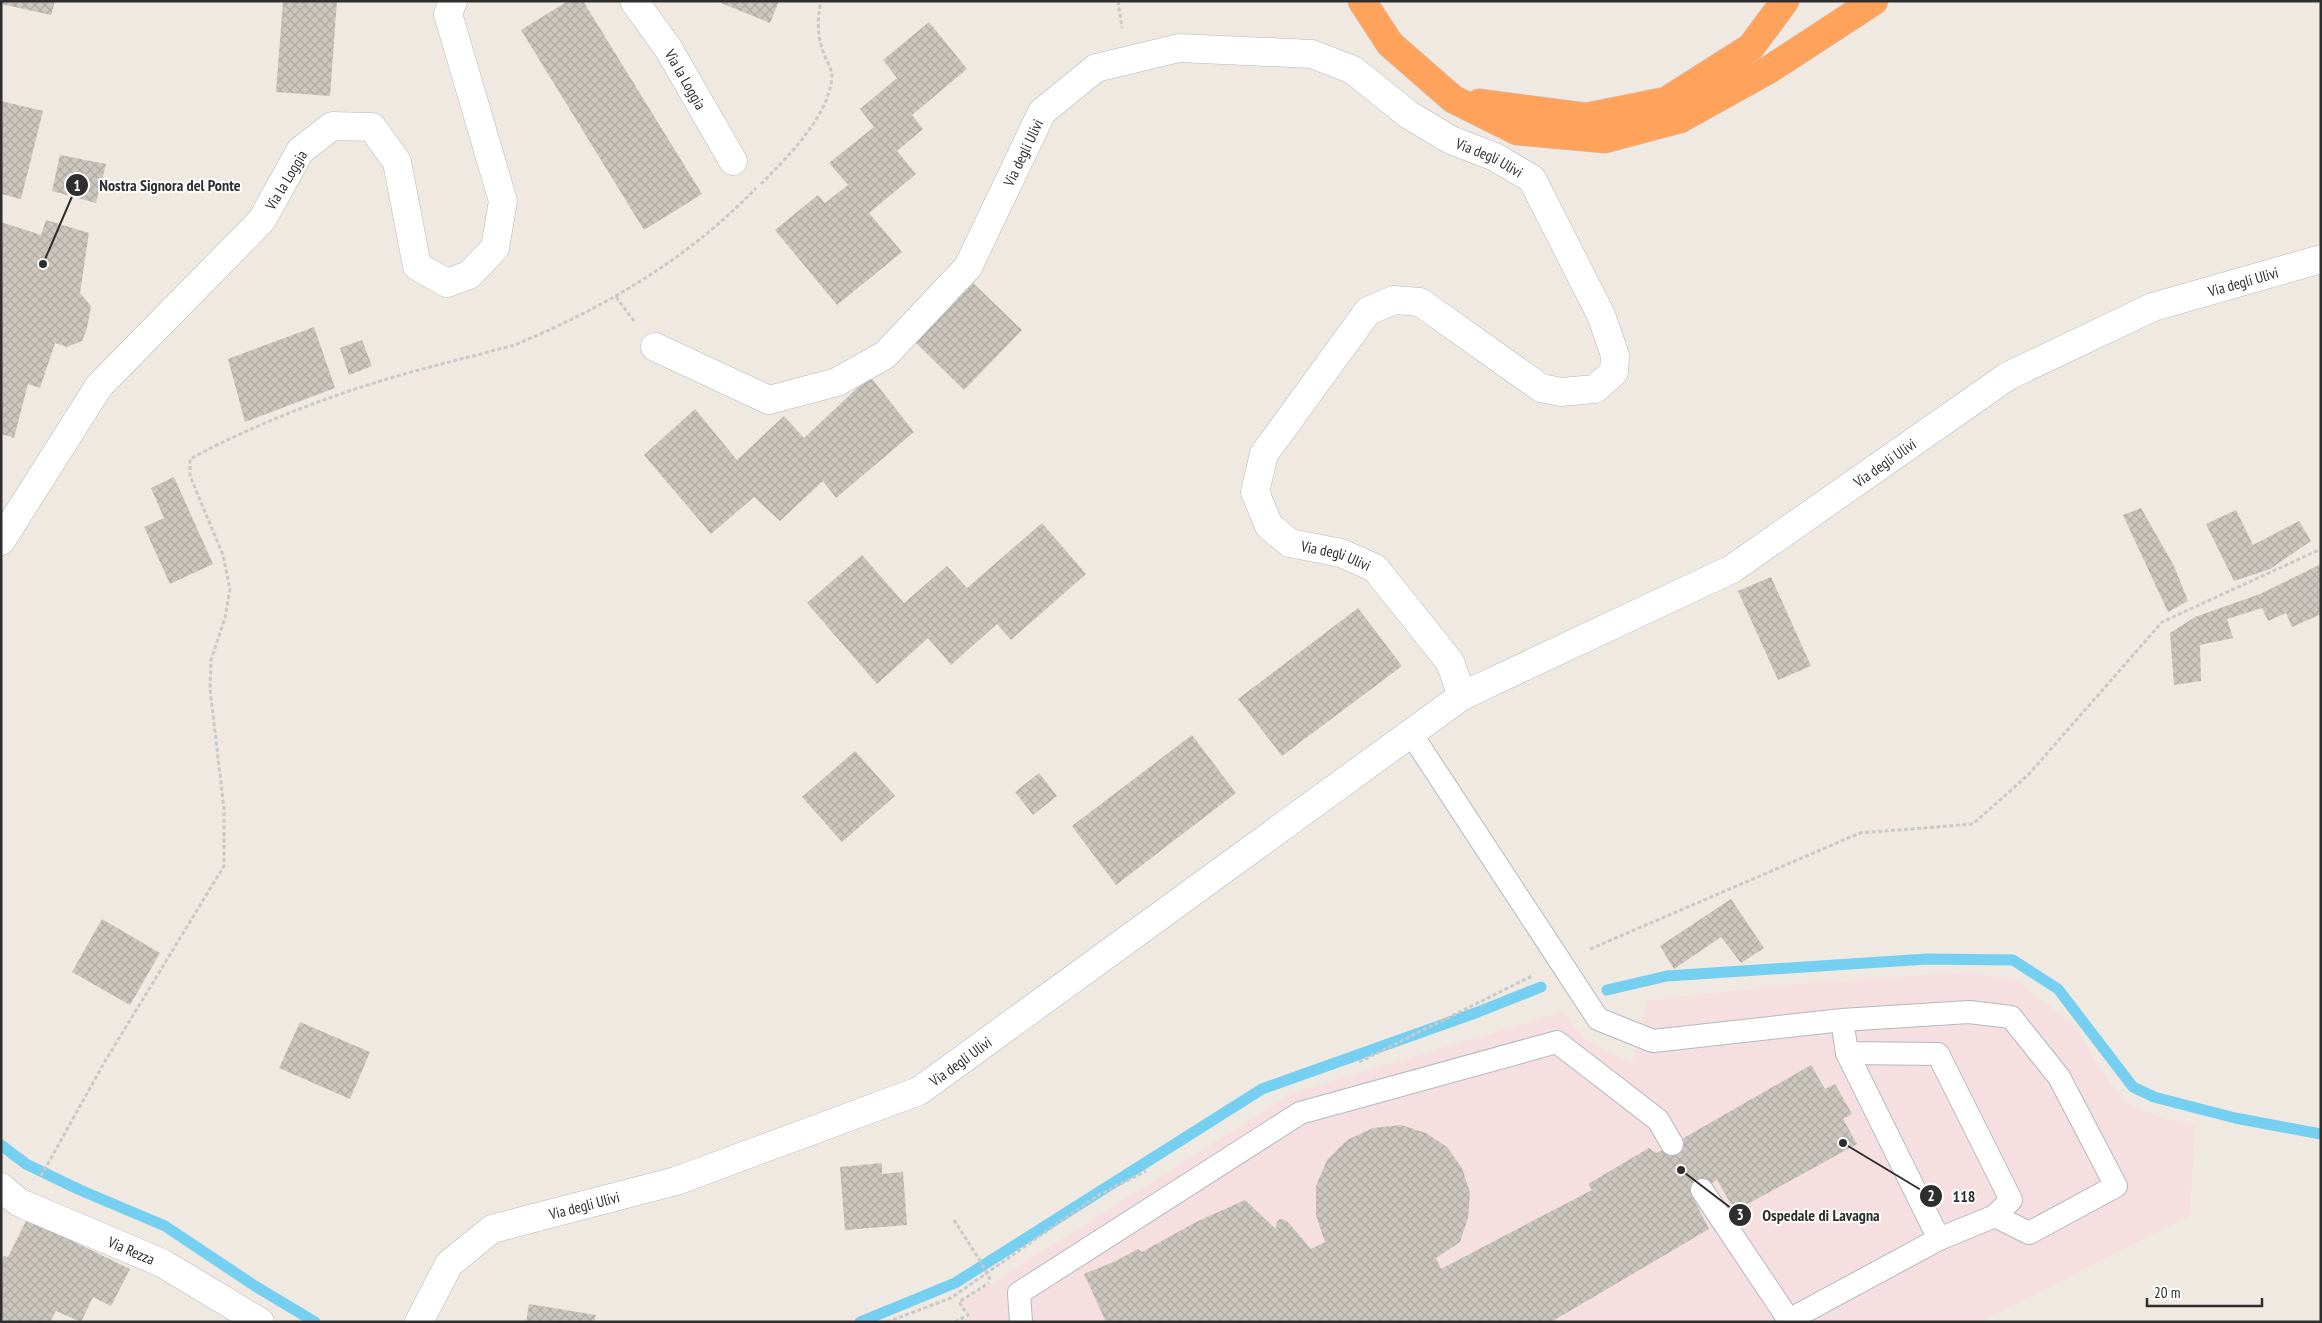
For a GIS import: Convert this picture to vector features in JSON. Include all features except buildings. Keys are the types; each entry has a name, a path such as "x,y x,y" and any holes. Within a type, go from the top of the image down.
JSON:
{"highway":[{"path":"1362,1 1390,44 1453,99 1517,131 1605,139 1680,119 1770,68 1874,1"},
{"path":"1453,99 1512,109 1586,117 1666,101 1751,47 1785,1"}],"street":[{"name":"Via la Loggia","path":"1,541 99,386 262,220 300,151 332,126 372,127 397,162 417,266 446,283 468,275 495,248 503,201 448,14 453,1"},
{"name":"Via la Loggia","path":"634,1 668,48 733,161"},
{"name":"Via degli Ulivi","path":"655,347 769,400 837,382 885,355 968,267 1042,112 1096,68 1179,48 1312,54 1353,70 1409,114 1450,140 1495,156 1532,179 1601,315 1615,355 1614,372 1595,388 1561,392 1542,388 1420,302 1394,300 1368,311 1264,454 1255,492 1269,526 1290,543 1342,553 1375,568 1450,662 1462,696"},
{"name":"Via degli Ulivi","path":"419,1322 449,1264 492,1228 676,1181 919,1091 1462,696 1732,569 2008,376 2153,307 2321,259"},
{"name":"Via Rezza","path":"1,1187 17,1201 25,1205 162,1263 260,1322"}],"lane":[{"path":"1410,732 1598,1019 1653,1041 1842,1020 1970,1012 2011,1017 2059,1077 2116,1186 2029,1233 1995,1216"},
{"path":"1842,1020 1847,1053 1939,1239"},
{"path":"1022,1322 1019,1292 1300,1113 1557,1042 1658,1120 1672,1144"},
{"path":"1702,1190 1788,1321 1939,1239 1995,1216 2011,1200 1938,1054 1847,1053"}],"path":[{"path":"39,1180 104,1063 224,866 224,809 210,689 211,660 225,618 230,589 223,555 190,476 190,459 225,440 296,410 395,377 516,344 616,297 686,251 732,214 797,147 823,108 832,74 823,52 817,25 821,1"},
{"path":"1395,1043 1560,962 1860,833 1973,824 2029,774 2162,622 2321,549"},
{"path":"954,1220 991,1281 959,1302 968,1315 955,1322"}],"shaded area":[{"path":"1969,972 2017,981 2073,1024 2103,1073 2126,1103 2165,1119 2195,1125 2190,1215 1980,1322 961,1322 972,1315 963,1302 1292,1093 1563,1012 1585,1039 1632,1063 1647,1001 1783,985"}],"waterway":[{"path":"1607,990 1667,976 1927,959 2013,960 2058,989 2133,1087 2154,1097 2235,1118 2321,1134"},
{"path":"860,1322 955,1283 1262,1089 1478,1012 1541,987"},
{"path":"1,1145 26,1164 80,1190 165,1226 255,1286 315,1322"}],"place":[{"name":"Nostra Signora del Ponte","path":"43,264"},
{"name":"118","path":"1843,1143"},
{"name":"Ospedale di Lavagna","path":"1681,1170"}]}
